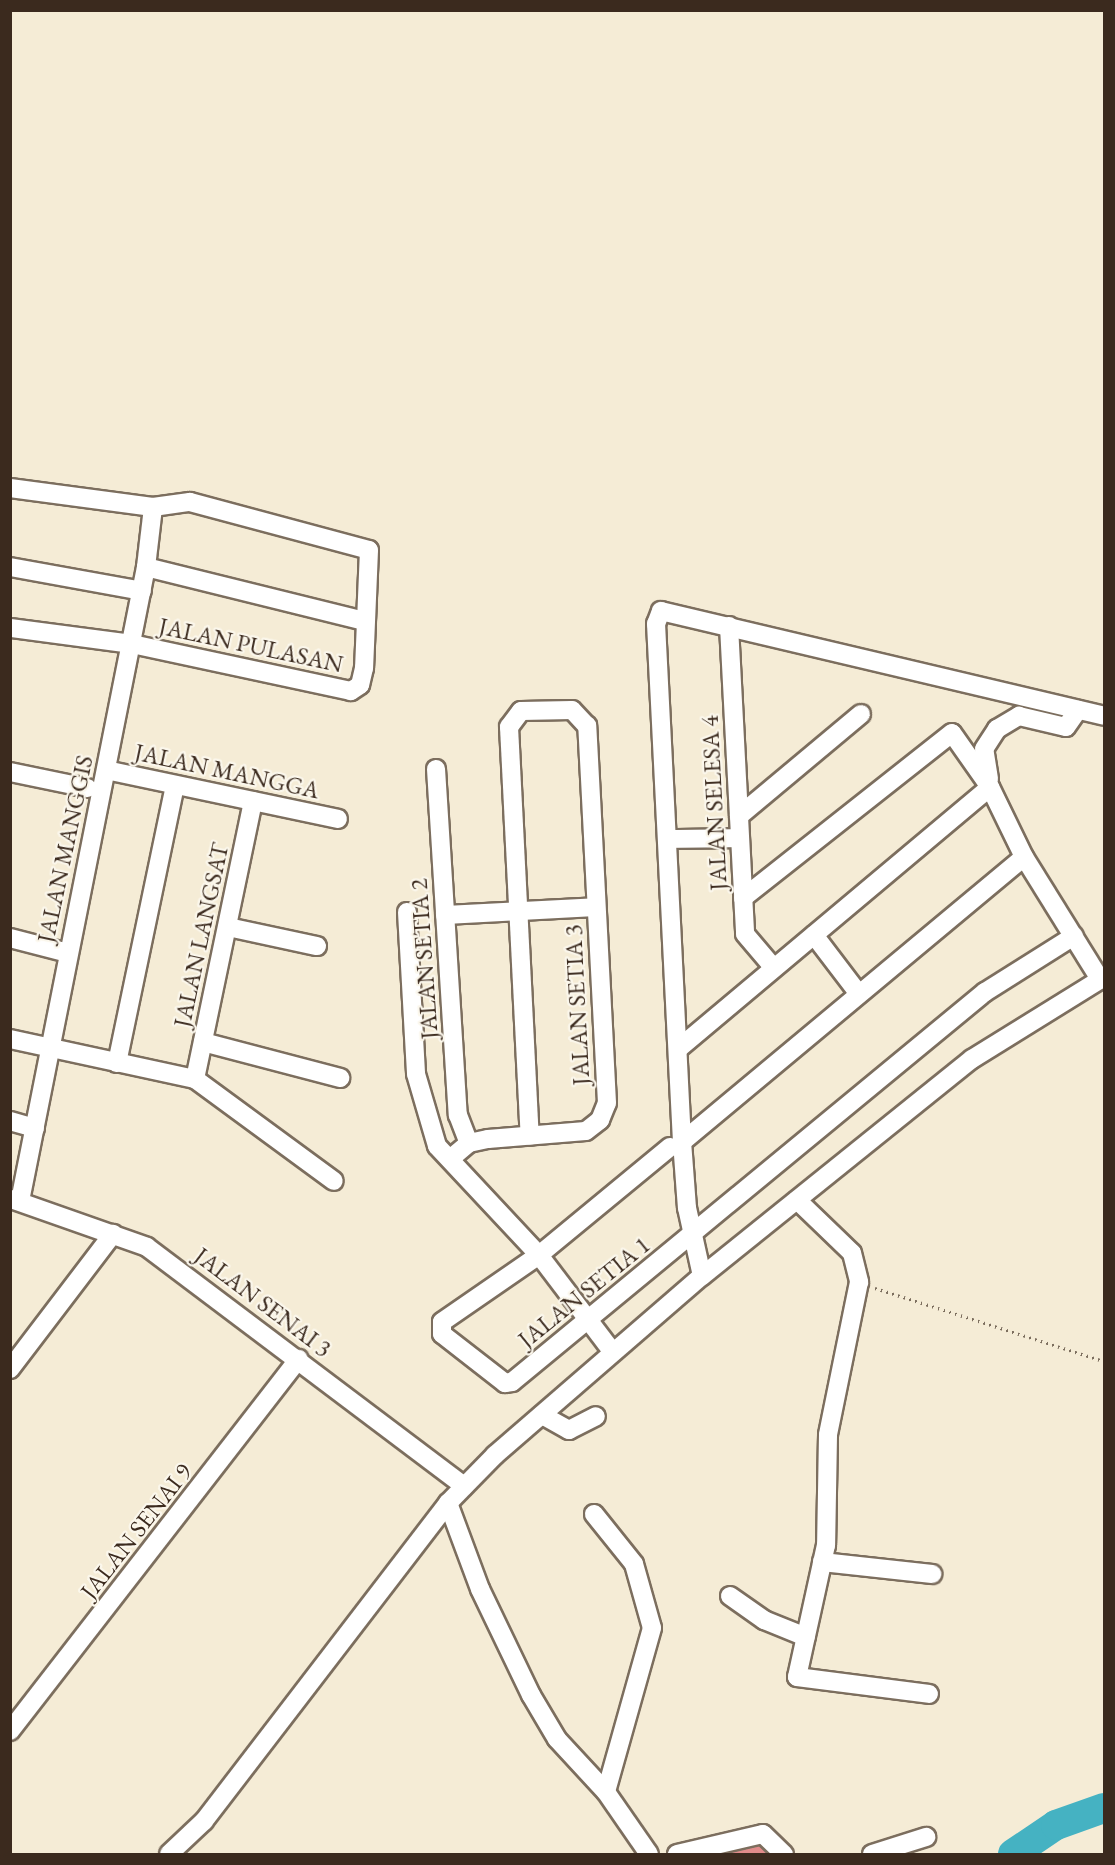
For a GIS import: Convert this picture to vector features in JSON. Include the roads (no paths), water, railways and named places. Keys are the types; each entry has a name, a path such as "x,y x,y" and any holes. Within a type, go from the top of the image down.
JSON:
{"street":[{"path":"10,488 153,507 190,502 369,550 364,621 146,567"},
{"name":"JALAN MANGGIS","path":"15,1200 34,1128 132,644 146,567 153,507"},
{"path":"10,567 142,591"},
{"path":"702,1276 692,1236 676,1144 678,1048 656,624 665,609 1104,716"},
{"name":"JALAN PULASAN","path":"10,628 132,644 351,691 360,685 364,621"},
{"name":"JALAN SELESA 4","path":"729,626 745,934 773,967"},
{"name":"JALAN SETIA 3","path":"470,1143 586,1131 600,1120 607,1103 587,726 572,710 521,711 511,721 518,910"},
{"path":"990,787 984,749 997,729 1019,716 1066,727 1078,710"},
{"path":"739,816 861,714"},
{"path":"169,1854 204,1821 298,1704 448,1503 464,1486 612,1351 972,1059 1102,978 1024,856 990,787 957,736 945,734 742,898"},
{"name":"JALAN SETIA 2","path":"436,769 458,1115 470,1143"},
{"name":"JALAN MANGGA","path":"106,770 338,819"},
{"path":"10,772 87,788"},
{"path":"117,1063 176,784"},
{"path":"678,1048 990,787"},
{"name":"JALAN LANGSAT","path":"195,1079 253,801"},
{"path":"668,839 739,838"},
{"path":"539,1255 860,994 1024,856"},
{"path":"446,915 596,907"},
{"path":"518,910 530,1135"},
{"path":"406,912 416,1074 437,1146 539,1255 612,1351"},
{"path":"228,927 317,946"},
{"path":"814,935 860,994"},
{"name":"JALAN SETIA 1","path":"539,1255 440,1328 505,1383 587,1321 692,1236 985,992 1074,936"},
{"path":"10,938 68,953"},
{"path":"10,1039 195,1079 334,1181"},
{"path":"203,1042 340,1078"},
{"path":"10,1121 34,1128"},
{"path":"450,1159 470,1143"},
{"name":"JALAN SENAI 3","path":"15,1200 147,1247 196,1280 464,1486"},
{"path":"796,1200 852,1254 858,1282 828,1435 822,1562 797,1677 929,1694"},
{"path":"10,1369 113,1234"},
{"name":"JALAN SENAI 9","path":"10,1731 299,1359"},
{"path":"542,1416 569,1430 596,1416"},
{"path":"448,1503 480,1589 531,1695 557,1739 606,1792 649,1854"},
{"path":"594,1514 634,1564 652,1628 606,1792"},
{"path":"822,1562 932,1574"},
{"path":"730,1596 764,1620 806,1637"},
{"path":"677,1854 763,1834 784,1854"},
{"path":"872,1854 926,1837"}],"waterway":[{"path":"1013,1854 1056,1825 1104,1808"}]}
